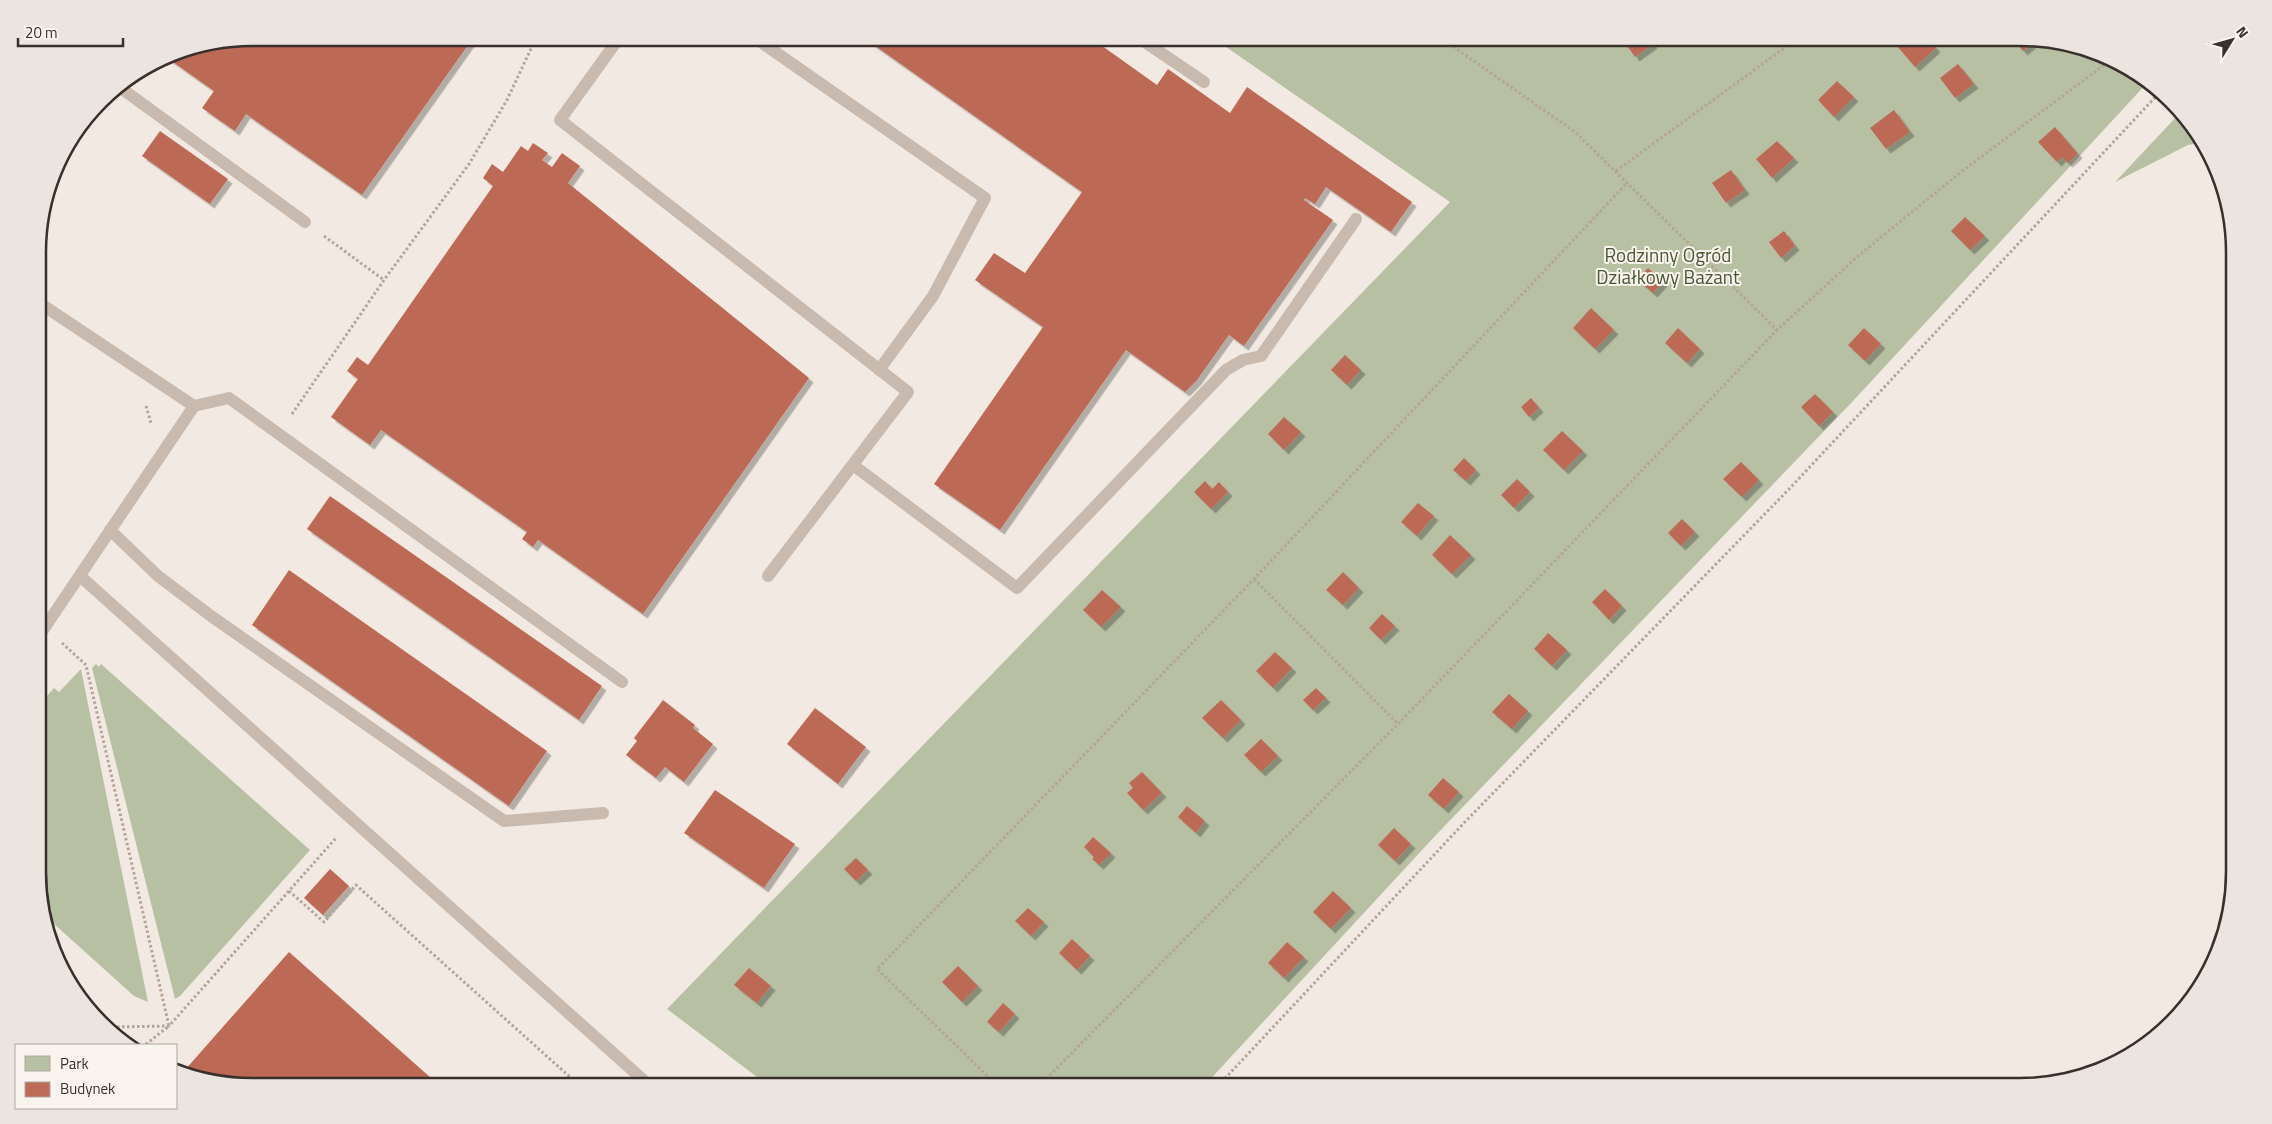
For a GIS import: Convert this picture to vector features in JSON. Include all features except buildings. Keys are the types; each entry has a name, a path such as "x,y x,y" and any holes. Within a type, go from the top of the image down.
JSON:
{"lane":[{"path":"613,46 560,120 908,392 768,576"},
{"path":"766,46 985,198 932,296 879,370"},
{"path":"1151,46 1204,82"},
{"path":"125,91 305,222"},
{"path":"853,465 1017,588 1226,370 1243,360 1261,356 1356,219"},
{"path":"46,307 194,406"},
{"path":"46,626 194,406 229,398 622,682"},
{"path":"110,530 158,576 211,616 504,820 603,813"},
{"path":"80,576 641,1078"}],"path":[{"path":"278,433 384,280 469,164 507,100 532,46"},
{"path":"1452,46 1575,132 1777,330"},
{"path":"1616,172 1787,46"},
{"path":"1047,1078 1398,724 1777,330 1865,250 1961,172 2104,65"},
{"path":"1225,1078 1463,824 1784,494 2155,97"},
{"path":"990,1078 877,969 1254,579 1627,183"},
{"path":"305,222 384,280"},
{"path":"145,404 149,410 152,422 150,428"},
{"path":"1254,579 1398,724"},
{"path":"60,642 86,665 169,1026"},
{"path":"146,1044 169,1026 353,819"},
{"path":"289,891 324,922 356,885 571,1078"},
{"path":"117,1027 169,1026"}],"green space":[{"name":"Rodzinny Ogród Działkowy Bażant","path":"1225,46 2019,46 2060,50 2086,57 2123,74 2143,87 1853,401 1435,836 1211,1078 758,1078 667,1009 1450,202"},
{"path":"2176,118 2195,144 2188,145 2115,182"},
{"path":"96,664 99,667 101,664 310,850 180,996 175,999 92,668"},
{"path":"81,669 148,1002 134,996 52,922 46,871 46,697 54,688 59,692"}]}
